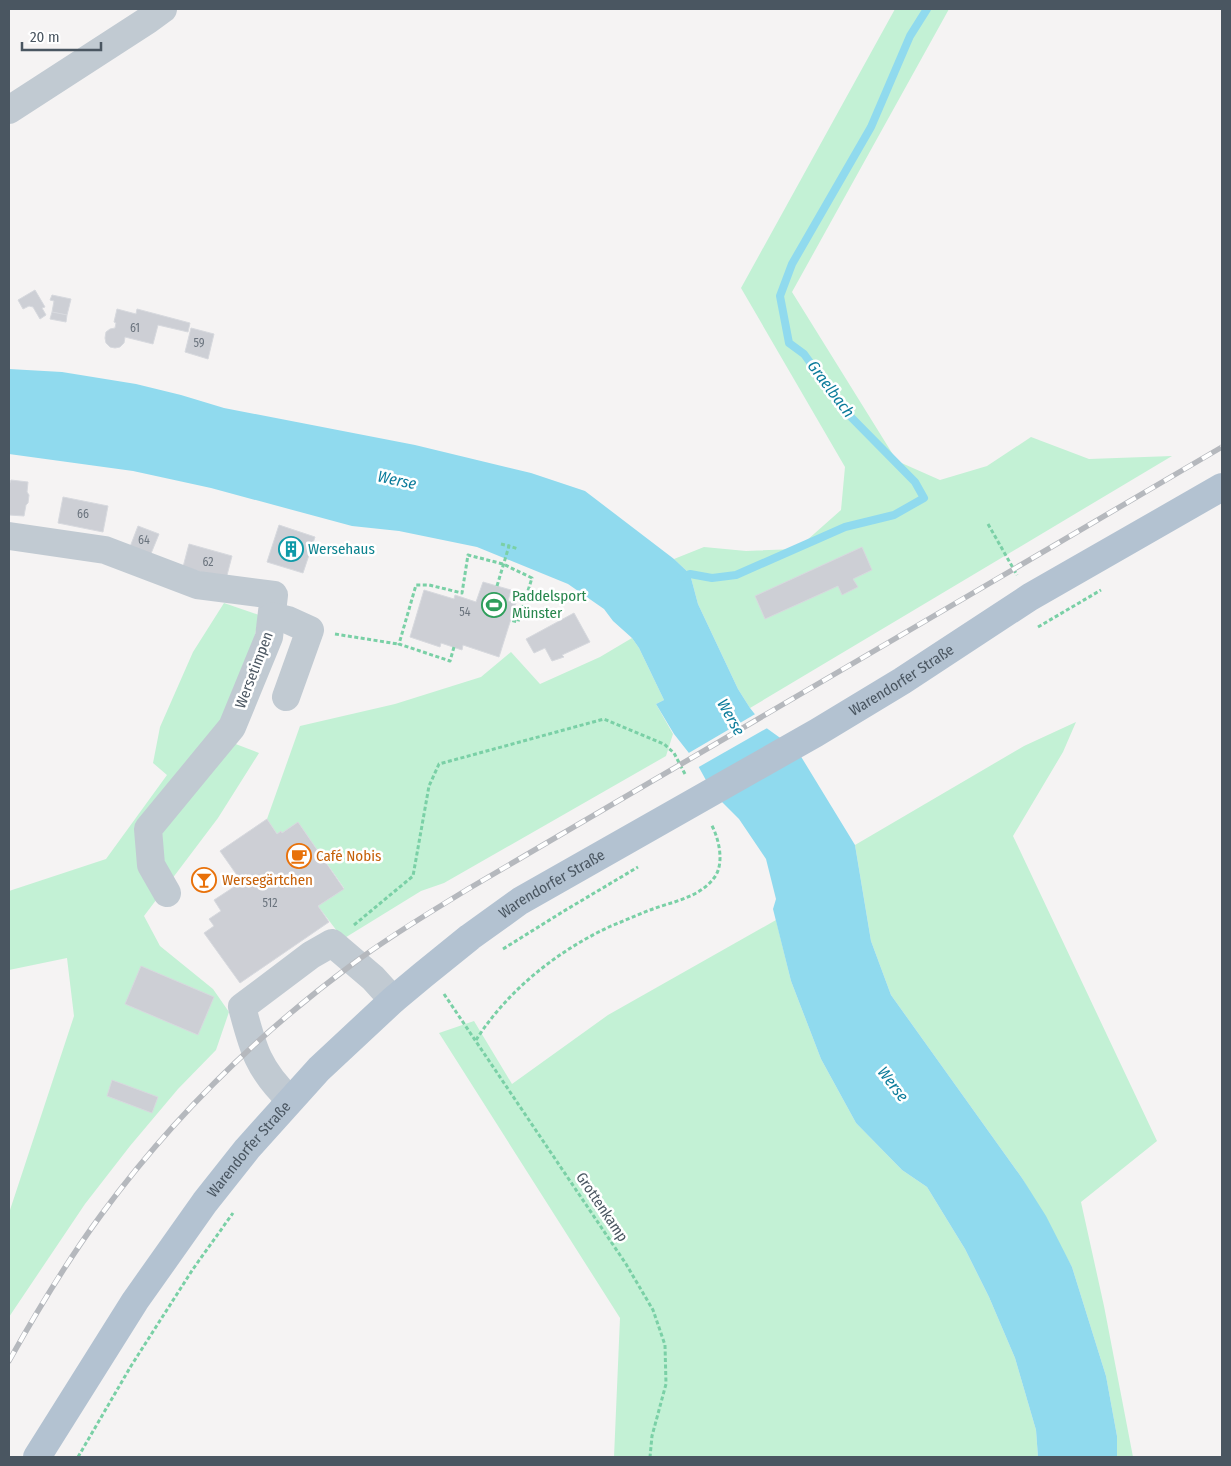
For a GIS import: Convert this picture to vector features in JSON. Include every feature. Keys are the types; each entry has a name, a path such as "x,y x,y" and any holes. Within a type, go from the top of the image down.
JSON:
{"main road":[{"name":"Warendorfer Straße","path":"37,1457 135,1301 205,1202 247,1149 290,1100 348,1041 393,1000 470,937 520,901 816,732 902,680 1030,597 1222,487"}],"street":[{"path":"9,110 163,9"},
{"name":"Wersetimpen","path":"9,536 105,550 197,585 274,595 269,637 232,727 148,829 152,865 167,893"},
{"path":"272,616 288,620 310,630 286,697"},
{"path":"290,1100 279,1089 259,1061 252,1046 242,1007 311,955 332,943 373,978 393,1000"}],"path":[{"path":"988,524 1030,597"},
{"path":"501,544 518,549"},
{"path":"496,586 509,546"},
{"path":"398,644 416,585 429,586 462,594 468,555 503,564 532,578 518,622 510,620"},
{"path":"1037,627 1102,589"},
{"path":"310,630 398,644 450,661 454,647"},
{"path":"332,943 413,876 428,786 439,764 604,719 664,744"},
{"path":"476,1040 489,1019 505,1001 556,957 611,926 692,895 707,886 716,876 720,859 720,847 714,830"},
{"path":"501,951 642,865"},
{"path":"438,1000 451,988"},
{"name":"Grottenkamp","path":"444,994 626,1264 653,1310 665,1345 666,1384 652,1436 650,1457"},
{"path":"78,1457 131,1366 194,1269 239,1206"}],"green space":[{"path":"895,9 949,9 792,292 897,461 940,480 987,466 1031,437 1089,459 1172,456 750,708 738,689 698,604 690,574 674,559 704,547 746,551 797,549 841,510 845,467 741,288"},
{"path":"224,603 259,615 233,743 259,753 218,818 144,916 160,946 213,989 229,1012 216,1050 178,1089 85,1204 9,1317 9,1213 74,1016 67,958 9,970 9,891 106,859 167,775 153,763 160,727 193,652"},
{"path":"632,638 639,648 664,700 656,704 673,734 666,756 444,883 421,891 343,939 318,906 344,888 298,822 282,833 281,831 277,834 267,819 300,726 395,704 481,677 511,652 540,684 600,657"},
{"path":"1076,722 1063,752 1013,836 1157,1141 1081,1202 1104,1306 1133,1457 1117,1457 1117,1436 1106,1376 1072,1267 1022,1178 891,995 871,941 855,845 1024,746"},
{"path":"776,920 791,981 821,1059 856,1123 902,1170 927,1187 965,1249 989,1297 1015,1358 1036,1430 1038,1457 614,1457 620,1318 439,1033 474,1021 512,1084 608,1015"}],"water":[{"name":"Werse","path":"9,369 62,372 136,384 224,408 415,445 531,473 585,491 674,559 690,574 698,604 738,689 765,727 797,750 855,845 871,941 891,995 1022,1178 1046,1216 1072,1267 1106,1376 1117,1436 1117,1457 1038,1457 1036,1430 1015,1358 989,1297 965,1249 927,1187 902,1170 856,1123 821,1059 791,981 773,909 776,899 766,859 739,819 713,793 696,762 674,734 656,704 664,700 639,648 604,609 568,584 477,547 399,531 352,526 211,488 133,471 9,454"}],"pier":[{"path":"757,713 769,727 697,768 687,754"}],"building":[{"path":"35,290 45,307 42,308 46,315 40,319 33,307 29,306 23,309 18,300"},
{"path":"52,295 71,299 67,315 52,312 54,301 50,300"},
{"path":"117,309 136,314 137,309 190,323 188,332 158,325 153,344 125,337 124,343 120,347 110,347 106,343 106,332 115,328 116,323 114,322"},
{"path":"52,312 67,315 66,322 50,319"},
{"path":"191,328 214,334 208,359 185,352"},
{"path":"11,480 28,482 27,492 29,495 24,516 9,515 9,485"},
{"path":"63,497 108,506 103,532 58,523"},
{"name":"Wersehaus","path":"279,525 315,537 303,573 267,562"},
{"path":"138,526 159,534 150,556 130,547"},
{"path":"189,544 232,556 226,579 183,567"},
{"path":"862,547 872,570 853,579 858,587 842,595 838,586 765,619 755,596"},
{"path":"483,582 511,590 508,601 516,603 499,657 463,645 462,650 441,643 440,647 410,637 424,590 454,599 455,595 476,602"},
{"path":"574,613 590,642 562,655 564,657 552,661 545,648 534,653 526,639"},
{"path":"267,819 277,834 281,831 282,833 298,822 344,889 318,906 329,922 240,983 204,933 214,926 209,919 221,911 214,900 237,885 239,878 220,851"},
{"path":"141,966 214,997 198,1035 125,1004"},
{"path":"112,1080 158,1097 152,1113 107,1096"}],"waterway":[{"name":"Graelbach","path":"682,577 690,574 712,578 736,575 845,527 894,515 924,498 915,482 845,411 804,354 789,343 780,296 792,264 871,127 910,36 927,9"}],"railway":[{"path":"9,1361 41,1305 76,1250 128,1179 187,1111 218,1079 250,1048 318,990 396,934 468,889 1222,447"}],"place":[{"name":"Wersehaus","path":"291,549"},
{"name":"Paddelsport Münster","path":"494,605"},
{"name":"Café Nobis","path":"299,856"},
{"name":"Wersegärtchen","path":"204,880"}]}
